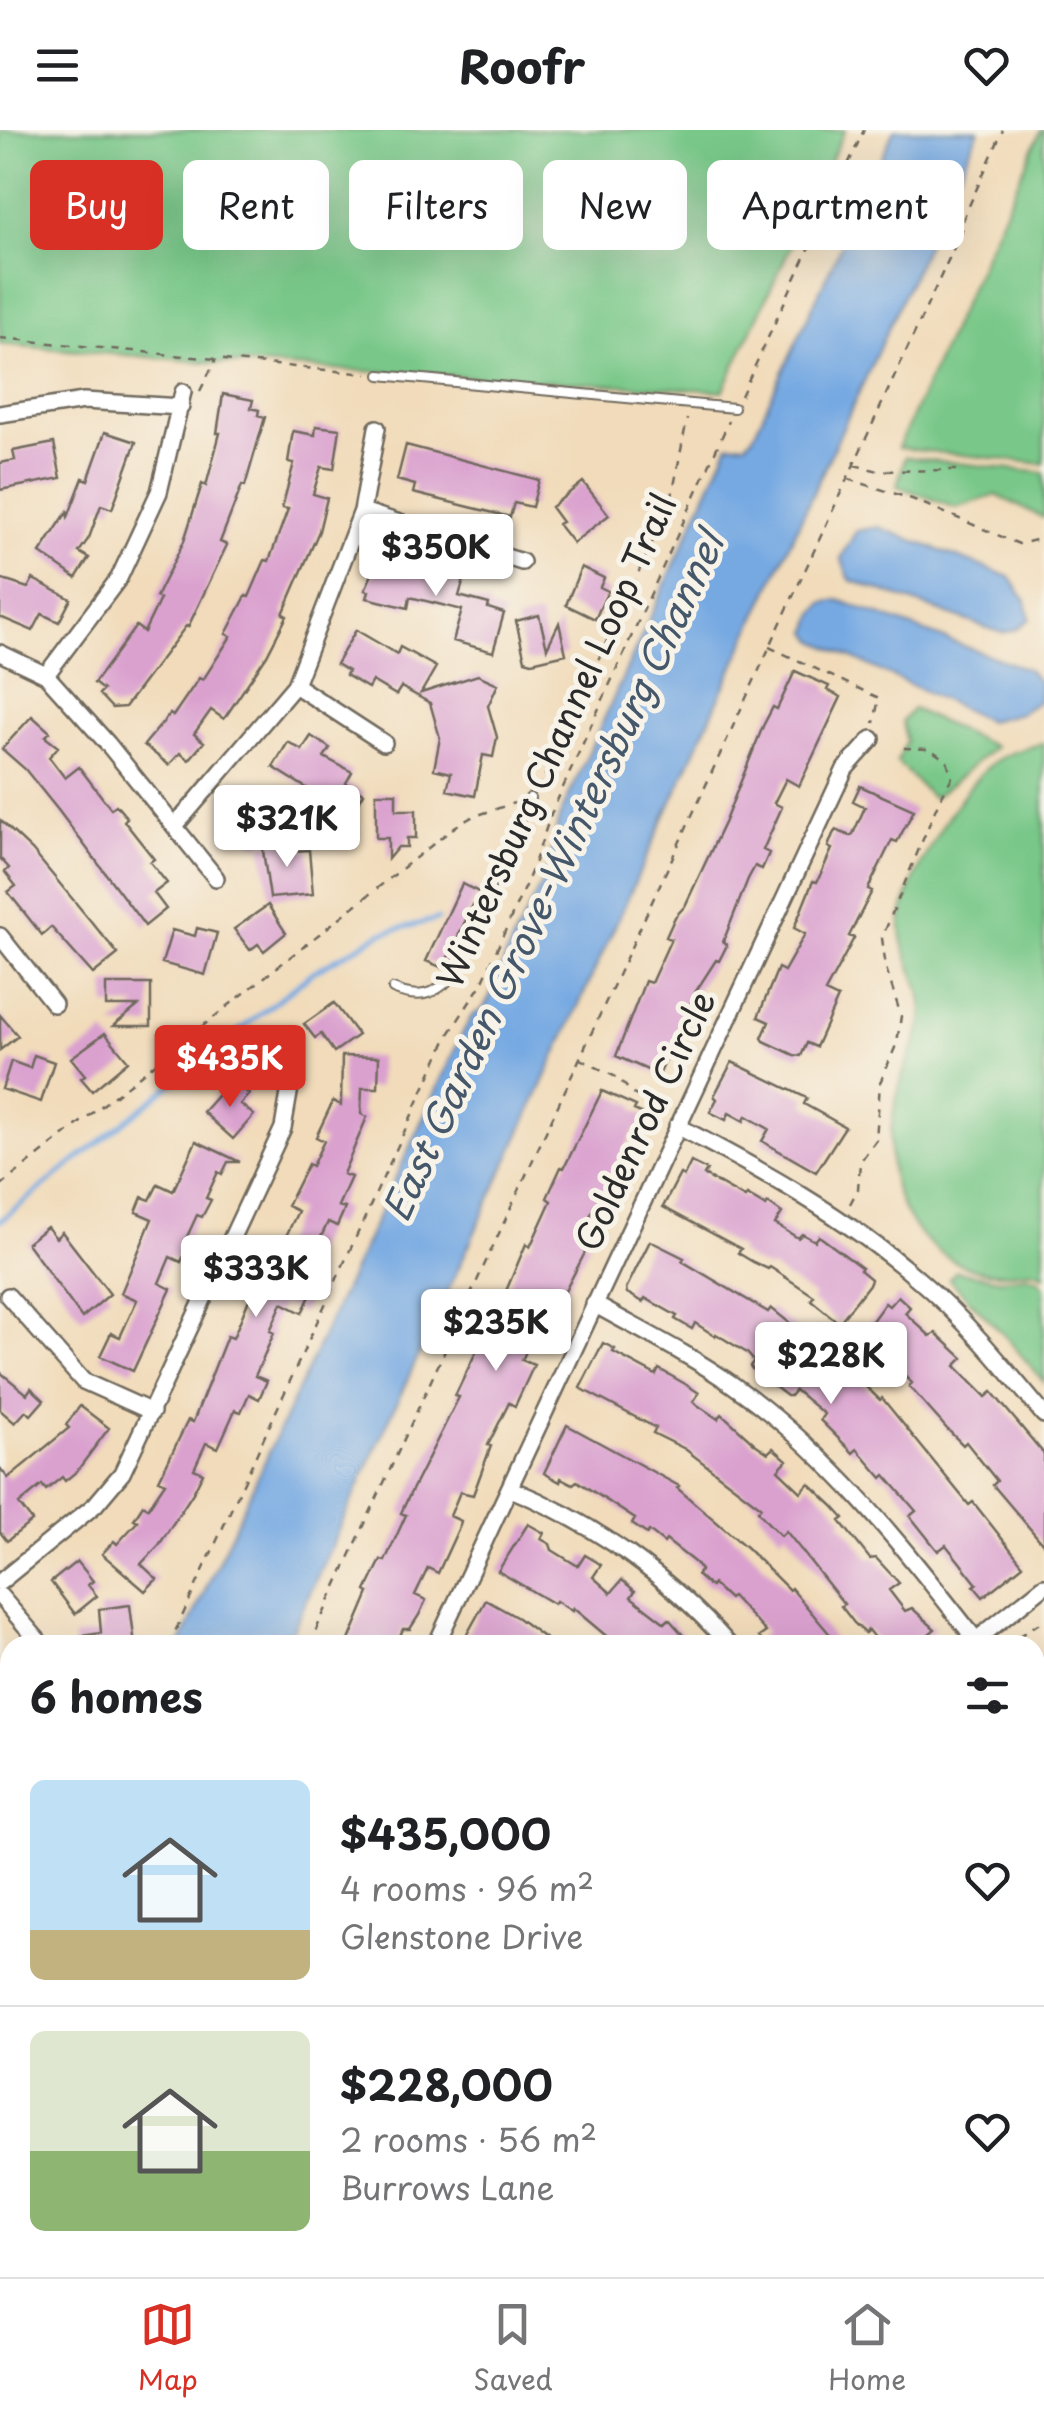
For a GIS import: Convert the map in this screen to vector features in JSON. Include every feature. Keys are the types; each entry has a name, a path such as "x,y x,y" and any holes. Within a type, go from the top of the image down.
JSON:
{"street":[{"path":"0,414 84,401 182,399 160,492 120,578 46,675"},
{"path":"175,826 295,685 362,511 377,428"},
{"path":"362,511 522,562"},
{"path":"0,654 46,675 108,744 216,878"},
{"path":"295,685 384,743"},
{"name":"Goldenrod Circle","path":"441,1635 845,769 872,740"},
{"path":"0,936 54,1004"},
{"path":"0,1582 94,1505 122,1473 282,1128 292,1076"},
{"path":"679,1122 774,1176 920,1281 999,1361 1044,1415"},
{"path":"8,1296 83,1381 152,1412"},
{"path":"594,1304 734,1386 804,1442 866,1504 968,1635"},
{"path":"511,1489 540,1501 620,1548 688,1602 719,1635"},
{"path":"982,1635 1044,1586"},
{"path":"0,1596 33,1635"}],"lane":[{"path":"380,376 734,408"},
{"path":"392,990 419,996 442,988 451,978 490,893 498,863 530,798"}],"path":[{"name":"Wintersburg Channel Loop Trail","path":"175,1635 449,1034 482,983 532,870 551,814 864,130"},
{"path":"315,1635 963,228 964,217 1003,130"},
{"path":"0,338 380,376"},
{"path":"182,399 202,390 216,360"},
{"path":"0,1186 456,826 472,816 530,798 536,792 671,502 690,404"},
{"path":"853,465 879,471 956,470"},
{"path":"846,479 912,498 1019,544 1044,538"},
{"path":"769,647 879,698 872,740"},
{"path":"838,1220 858,1189 860,1162 876,1140 880,1084 898,1043 901,1016 886,968 882,938 952,778 948,761 930,749 904,748"},
{"path":"579,1059 618,1078 630,1092 679,1122"},
{"path":"1021,1635 1044,1620"}],"green space":[{"path":"0,130 845,130 831,160 707,160 707,250 789,250 723,391 217,363 0,344"},
{"path":"1041,130 1044,464 898,448"},
{"path":"905,457 1044,473 1044,518 996,495 956,508 897,486"},
{"path":"913,709 995,747 932,798 897,762 906,741 902,721"},
{"path":"1044,743 1044,1276 1031,1271 976,1269 934,1248 912,1224 897,1194 890,1144 898,1093 922,1019 921,995 901,924 912,884 950,813 980,774 1005,756"},
{"path":"956,1271 1000,1279 1027,1276 1039,1280 1044,1288 1044,1382 949,1279"}],"water":[{"path":"894,130 979,130 964,163 880,160"},
{"name":"East Garden Grove-Wintersburg Channel","path":"839,250 924,250 291,1635 185,1635 461,1036 472,1016 489,999 546,875 559,818 729,444 746,443 753,436"},
{"path":"878,527 1010,577 1026,601 1030,619 1015,630 1002,633 850,580 841,558 856,531"},
{"path":"838,600 1027,669 1040,683 1039,701 1020,713 988,721 816,641 809,632 814,615 823,603"}],"building":[{"path":"223,394 253,400 251,408 265,417 245,486 242,485 220,542 227,545 188,627 125,707 112,708 99,694 103,690 94,683 136,626 144,632 160,599 156,597 184,541 202,484 206,486 220,433"},
{"path":"316,426 340,429 334,469 321,467 313,494 327,498 319,531 283,614 287,616 267,655 224,719 211,710 194,734 204,742 189,760 180,753 169,765 144,745 170,714 173,716 199,678 203,680 231,636 226,634 246,596 249,597 265,560 269,561 288,509 282,508 294,463 288,462 293,431 315,435"},
{"path":"105,432 136,442 112,509 101,505 89,538 79,552 89,558 76,578 40,553 67,512 68,517 83,478 88,480"},
{"path":"54,443 61,478 0,490 0,463 15,460 13,451"},
{"path":"406,445 539,480 532,507 514,503 510,517 413,493 415,485 397,480"},
{"path":"583,482 609,515 573,543 551,507"},
{"path":"398,559 464,579 459,596 489,604 488,608 504,613 493,652 453,641 462,610 410,597 408,608 367,598 369,591 365,590 376,565 383,567 385,560 397,563"},
{"path":"581,567 604,578 600,587 608,591 595,619 566,605"},
{"path":"0,579 28,588 33,579 71,599 59,622 42,614 33,631 0,617"},
{"path":"539,615 547,648 559,623 566,654 532,662 525,660 516,621"},
{"path":"356,630 397,654 400,647 436,667 421,693 478,675 498,684 488,706 497,737 493,757 483,755 475,796 447,790 451,773 434,769 440,738 430,703 401,687 396,695 372,681 368,688 336,664"},
{"path":"795,671 829,686 827,690 841,697 799,786 786,779 774,803 782,807 763,850 769,853 762,869 755,866 748,879 723,942 727,945 696,991 685,1016 692,1020 659,1075 616,1056 645,981 651,983 671,939 666,937 725,821 763,726 773,707 777,709"},
{"path":"32,716 50,732 45,737 58,747 49,757 65,778 79,767 111,809 116,805 167,883 154,893 166,909 145,926 25,769 2,749"},
{"path":"311,736 330,748 324,757 352,772 346,783 364,793 351,816 273,767 288,742 302,750"},
{"path":"860,786 914,810 897,842 892,840 868,889 872,891 849,936 854,938 825,992 838,998 816,1047 807,1043 801,1056 794,1055 764,1041 769,1022 758,1017 778,968 784,971 805,934 794,928 813,881 817,882 832,849 828,847 833,834 836,830 853,834 865,807 853,801"},
{"path":"248,790 281,819 258,846 224,816"},
{"path":"376,793 396,793 396,810 416,810 416,838 407,838 407,847 398,847 388,859 388,838 376,838"},
{"path":"0,820 32,850 118,954 93,974 51,927 42,935 8,892 16,886 0,858"},
{"path":"293,841 294,851 309,850 313,894 270,898 262,844"},
{"path":"462,884 479,892 443,968 426,961"},
{"path":"268,905 286,933 264,951 258,944 250,950 234,929"},
{"path":"197,928 217,933 205,975 162,963 172,930 195,936"},
{"path":"106,984 151,984 151,1026 113,1026 138,1006 106,1006"},
{"path":"334,1003 358,1035 334,1052 321,1034 315,1038 304,1024"},
{"path":"0,1015 18,1036 0,1050"},
{"path":"105,1033 128,1061 92,1091 71,1058"},
{"path":"34,1055 54,1062 41,1102 2,1089 11,1061 30,1068"},
{"path":"342,1056 379,1057 378,1088 362,1088 361,1114 367,1117 343,1174 351,1177 338,1206 345,1208 337,1226 328,1222 308,1265 313,1268 302,1293 310,1296 302,1313 282,1303 255,1376 267,1381 259,1399 249,1394 241,1412 235,1410 218,1448 206,1443 194,1469 203,1473 193,1493 159,1545 141,1564 157,1579 145,1591 102,1554 138,1521 134,1519 143,1505 148,1508 165,1483 159,1480 188,1420 193,1422 227,1336 233,1338 253,1290 248,1288 255,1272 267,1249 277,1253 287,1234 298,1211 287,1206 324,1141 316,1137 333,1101 341,1105"},
{"path":"732,1062 807,1098 804,1104 845,1127 816,1172 762,1141 769,1129 746,1116 744,1121 729,1113 726,1120 710,1112"},
{"path":"232,1079 249,1094 240,1104 254,1115 233,1139 203,1112"},
{"path":"602,1091 636,1106 634,1110 648,1116 641,1132 635,1129 615,1169 618,1170 610,1189 614,1191 607,1205 597,1201 586,1225 589,1226 584,1241 590,1243 551,1318 548,1316 538,1338 533,1336 522,1360 534,1365 515,1406 509,1403 488,1445 491,1446 473,1495 460,1492 450,1516 461,1521 460,1525 438,1573 428,1568 415,1595 426,1600 419,1615 400,1635 351,1635 369,1593 366,1591 406,1515 401,1513 459,1397 455,1396 492,1324 526,1244 530,1247 561,1167 564,1168"},
{"path":"196,1141 240,1162 228,1162 222,1174 218,1172 206,1198 211,1200 202,1217 197,1215 185,1241 190,1243 181,1262 170,1257 159,1283 171,1289 133,1371 100,1356 111,1333 120,1337 137,1300 121,1293 152,1219 136,1212 142,1197 150,1200 158,1184 173,1191"},
{"path":"691,1162 707,1170 704,1175 745,1198 747,1195 766,1206 768,1203 782,1213 775,1224 798,1238 802,1234 815,1241 819,1236 862,1268 870,1283 839,1323 811,1300 814,1296 770,1267 753,1262 738,1253 741,1249 663,1207"},
{"path":"47,1227 56,1238 62,1232 110,1294 82,1318 27,1243"},
{"path":"650,1241 768,1312 771,1308 801,1332 798,1335 882,1398 1023,1565 983,1597 946,1545 938,1551 910,1516 916,1511 885,1475 882,1478 857,1449 853,1453 820,1420 824,1414 795,1390 787,1396 753,1370 750,1366 754,1361 747,1353 695,1323 692,1329 645,1298 643,1302 627,1293"},
{"path":"898,1296 910,1307 905,1313 930,1336 936,1333 963,1358 955,1366 986,1397 992,1392 1044,1454 1044,1545 993,1485 997,1481 966,1442 963,1445 948,1430 909,1386 912,1383 858,1340 885,1303 889,1306"},
{"path":"603,1343 656,1375 659,1369 699,1393 693,1402 718,1419 722,1414 768,1453 773,1448 787,1460 778,1470 801,1492 809,1483 832,1505 870,1559 876,1558 899,1583 889,1590 905,1611 912,1608 935,1629 928,1635 872,1635 868,1630 865,1633 786,1531 781,1536 758,1511 761,1507 685,1449 653,1433 656,1428 580,1388"},
{"path":"0,1372 27,1394 31,1388 44,1400 31,1415 26,1411 15,1423 0,1410"},
{"path":"80,1406 109,1428 77,1471 46,1490 42,1485 19,1504 32,1521 7,1541 0,1532 0,1468 8,1478 69,1428 66,1425"},
{"path":"567,1425 679,1486 791,1588 830,1635 762,1635 766,1632 732,1596 729,1599 713,1584 711,1587 697,1575 701,1570 694,1562 666,1540 664,1543 649,1531 647,1534 632,1524 635,1519 577,1481 573,1484 561,1478 560,1482 544,1473"},
{"path":"528,1524 544,1533 541,1539 552,1550 578,1566 585,1555 597,1562 601,1565 593,1577 611,1593 622,1580 635,1591 631,1597 665,1623 669,1619 683,1635 605,1635 573,1608 572,1611 556,1601 554,1604 498,1571"},
{"path":"77,1561 93,1581 88,1585 97,1596 75,1614 51,1582"},
{"path":"486,1600 541,1635 467,1635"},
{"path":"130,1605 134,1635 88,1635 101,1633 99,1609"}],"waterway":[{"path":"0,1221 313,972 382,933 438,919"}]}
